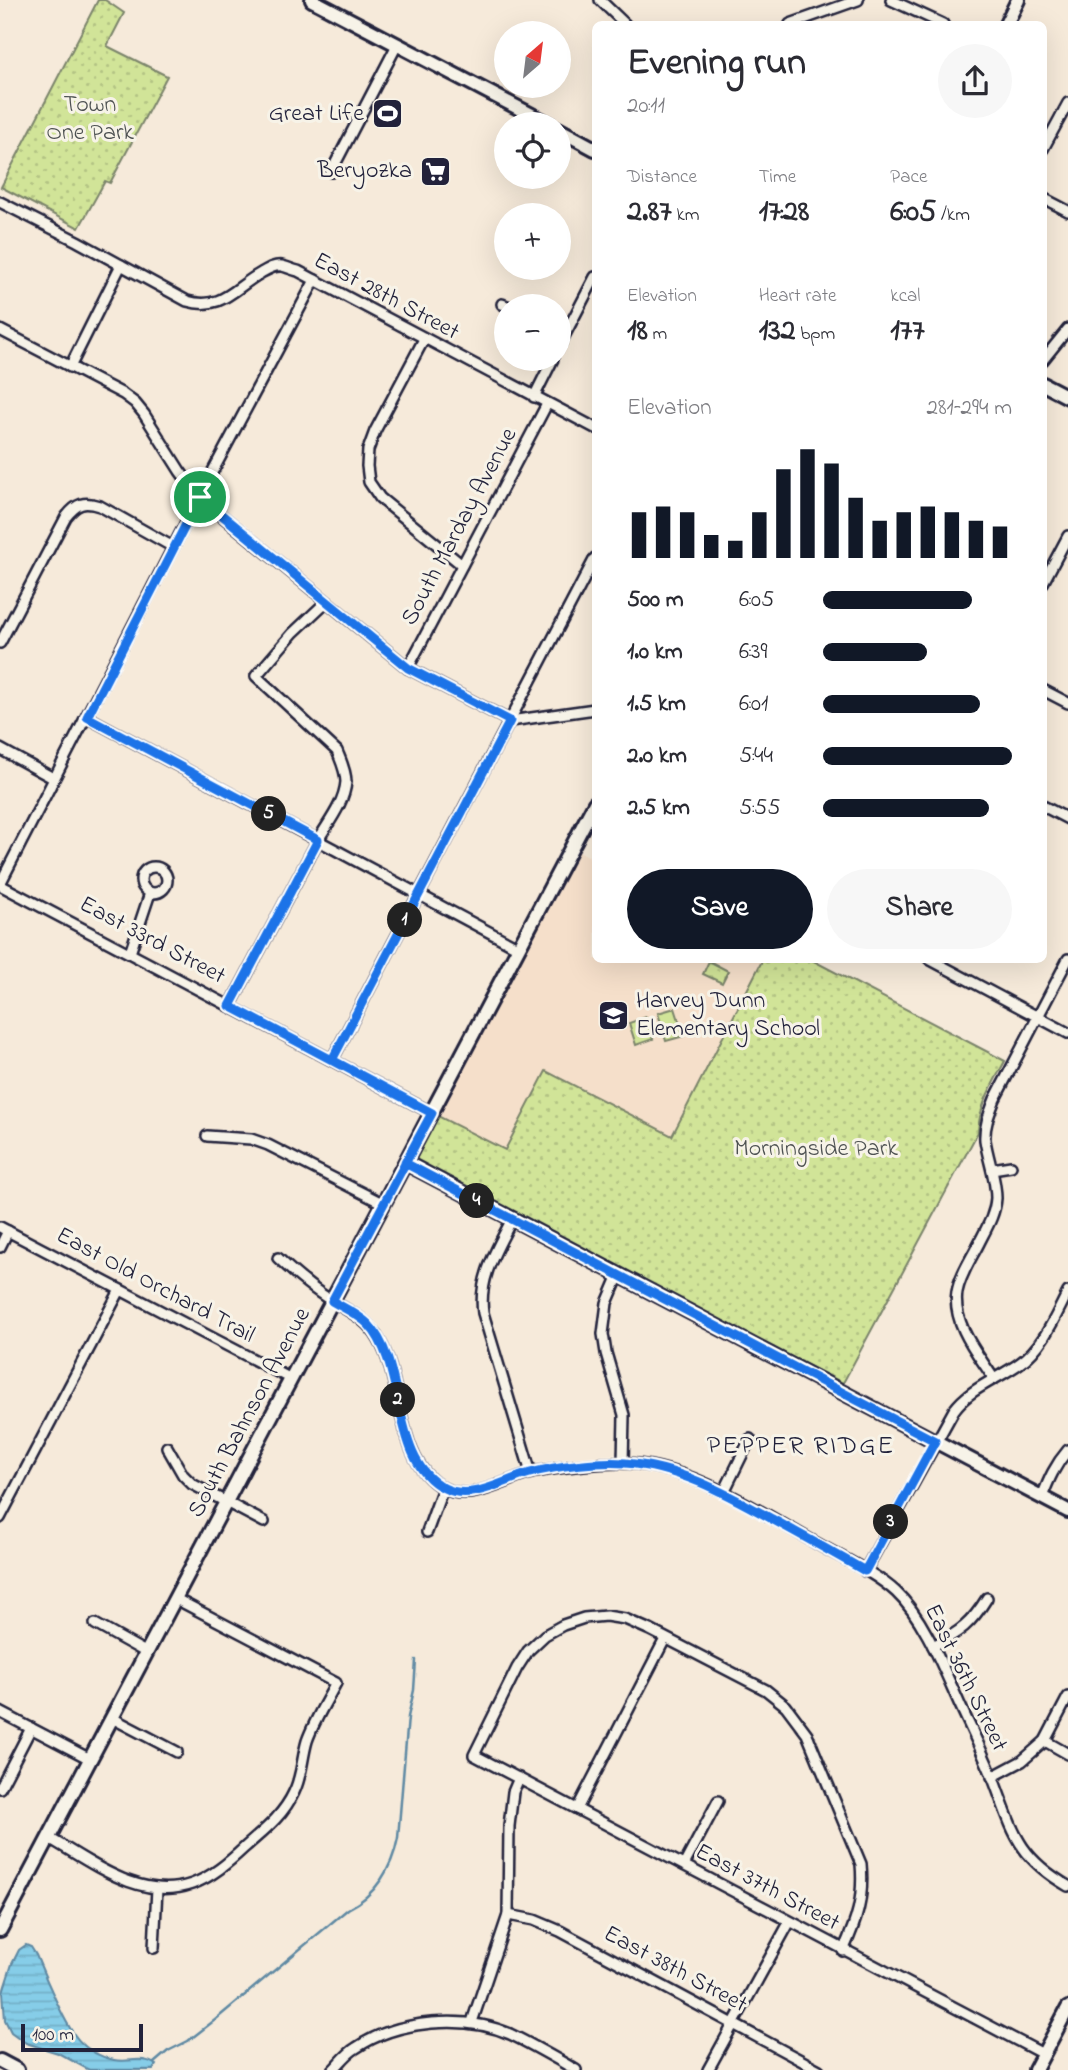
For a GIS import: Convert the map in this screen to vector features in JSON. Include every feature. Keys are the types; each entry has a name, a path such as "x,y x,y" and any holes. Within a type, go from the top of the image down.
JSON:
{"street":[{"path":"312,0 526,112"},
{"path":"798,21 858,0"},
{"path":"891,0 936,21"},
{"path":"1008,21 1018,0"},
{"path":"604,1 622,21"},
{"path":"331,172 397,45"},
{"path":"1047,142 1068,103"},
{"path":"571,136 592,147"},
{"path":"1047,200 1068,211"},
{"name":"East 28th Street","path":"0,202 187,301 199,304 223,300 251,278 272,267 283,266 315,279 592,426"},
{"path":"70,367 121,265"},
{"path":"0,884 315,279"},
{"path":"571,317 592,282"},
{"path":"1047,355 1068,329"},
{"path":"0,330 123,394 135,403 200,497 408,668 510,721 592,709"},
{"path":"424,339 375,431 368,450 369,482 380,498 462,565"},
{"path":"534,397 547,371"},
{"path":"1047,386 1068,397"},
{"name":"South Marday Avenue","path":"408,668 547,404"},
{"path":"0,643 73,508 89,502 100,506 173,548"},
{"path":"1047,575 1068,536"},
{"path":"332,1060 592,564"},
{"path":"230,1006 343,794 346,781 344,767 337,751 256,676 293,633 326,603"},
{"path":"1047,692 1068,703"},
{"path":"87,717 519,948"},
{"path":"0,749 53,778"},
{"path":"1047,808 1068,819"},
{"name":"South Bahnson Avenue","path":"0,1930 592,809"},
{"name":"East 33rd Street","path":"0,884 432,1113"},
{"path":"130,953 150,893"},
{"path":"994,1379 968,1338 958,1316 957,1293 961,1278 992,1218 996,1199 985,1139 987,1120 995,1099 1068,959"},
{"path":"944,963 1068,1034"},
{"path":"207,1136 251,1139 268,1145 384,1204"},
{"path":"405,1163 1068,1511"},
{"path":"992,1169 1011,1166"},
{"path":"512,1219 485,1275 481,1302 531,1473"},
{"path":"0,1247 4,1229"},
{"name":"East Old Orchard Trail","path":"4,1229 291,1379"},
{"path":"278,1258 295,1275 368,1324 382,1343 412,1451 423,1471 443,1488 427,1532"},
{"path":"619,1275 607,1304 603,1334 606,1353 622,1402 623,1463"},
{"path":"0,1518 120,1290"},
{"path":"865,1571 935,1441 960,1401 1032,1352 1045,1335 1068,1292"},
{"path":"724,1492 750,1439"},
{"path":"167,1447 183,1475 204,1491 264,1522"},
{"path":"1042,1497 1057,1463 1068,1450"},
{"name":"East 36th Street","path":"443,1488 454,1492 477,1491 531,1473 576,1465 623,1463 668,1469 724,1492 865,1571 895,1591 908,1606 933,1646 1019,1843 1048,1875 1068,1886"},
{"path":"933,1646 965,1628 987,1598"},
{"path":"49,1838 117,1877 134,1883 157,1888 191,1885 224,1867 285,1809 302,1772 307,1741 336,1683 176,1599"},
{"name":"East 37th Street","path":"665,1639 625,1619 606,1616 584,1618 545,1635 528,1651 517,1668 474,1755 789,1923 1043,2054"},
{"path":"95,1624 147,1653"},
{"path":"577,1810 665,1639 766,1690 786,1706 807,1734 861,1864 861,1903 855,1925 843,1951"},
{"path":"992,1777 1022,1761 1045,1741 1068,1697"},
{"path":"0,1712 90,1759"},
{"path":"113,1718 177,1752"},
{"path":"0,1787 31,1728"},
{"path":"1045,1741 1068,1754"},
{"path":"472,2022 508,1915 509,1826 513,1793 519,1779"},
{"path":"684,1865 719,1801"},
{"path":"154,1948 157,1888"},
{"name":"East 38th Street","path":"508,1915 534,1920 560,1930 819,2070"},
{"path":"708,2070 789,1923"},
{"path":"1035,2070 1068,2008"},
{"path":"332,2070 354,2048 383,2034 428,2023 472,2022 509,2034 576,2070"},
{"path":"0,2061 17,2070"}],"shaded area":[{"name":"Harvey Dunn Elementary School","path":"577,850 592,858 592,963 761,963 672,1137 546,1071 505,1150 438,1116"}],"green space":[{"name":"Town One Park","path":"98,0 105,0 124,13 107,46 167,76 110,183 105,181 79,228 1,187"},
{"path":"708,963 728,971 722,983 703,974"},
{"name":"Morningside Park","path":"761,963 818,963 1005,1061 984,1104 978,1132 843,1383 406,1163 432,1113 505,1150 546,1071 672,1136"},
{"path":"675,1008 684,1036 666,1041 658,1013"},
{"path":"646,1017 653,1039 636,1045 629,1023"}],"water":[{"path":"26,1945 31,1947 36,1955 73,2033 86,2047 114,2060 151,2062 156,2065 153,2070 89,2070 58,2053 26,2043 11,2032 5,2020 3,1992 12,1964 19,1950"}],"waterway":[{"path":"154,2063 215,2020 367,1896 381,1880 392,1860 398,1838 408,1717 414,1690 416,1660"}],"place":[{"name":"Great Life","path":"387,114"},
{"name":"Beryozka","path":"435,171"},
{"name":"Harvey Dunn Elementary School","path":"613,1015"}],"district":[{"name":"PEPPER RIDGE","path":"801,1447"}],"route":[{"path":"200,497 87,717 318,840 230,1006 432,1113 405,1163 935,1441 865,1571 724,1492 668,1469 623,1463 576,1465 531,1473 464,1493 443,1488 423,1471 408,1439 382,1343 361,1318 332,1301 432,1113 332,1060 510,721 408,668 200,497"}]}
